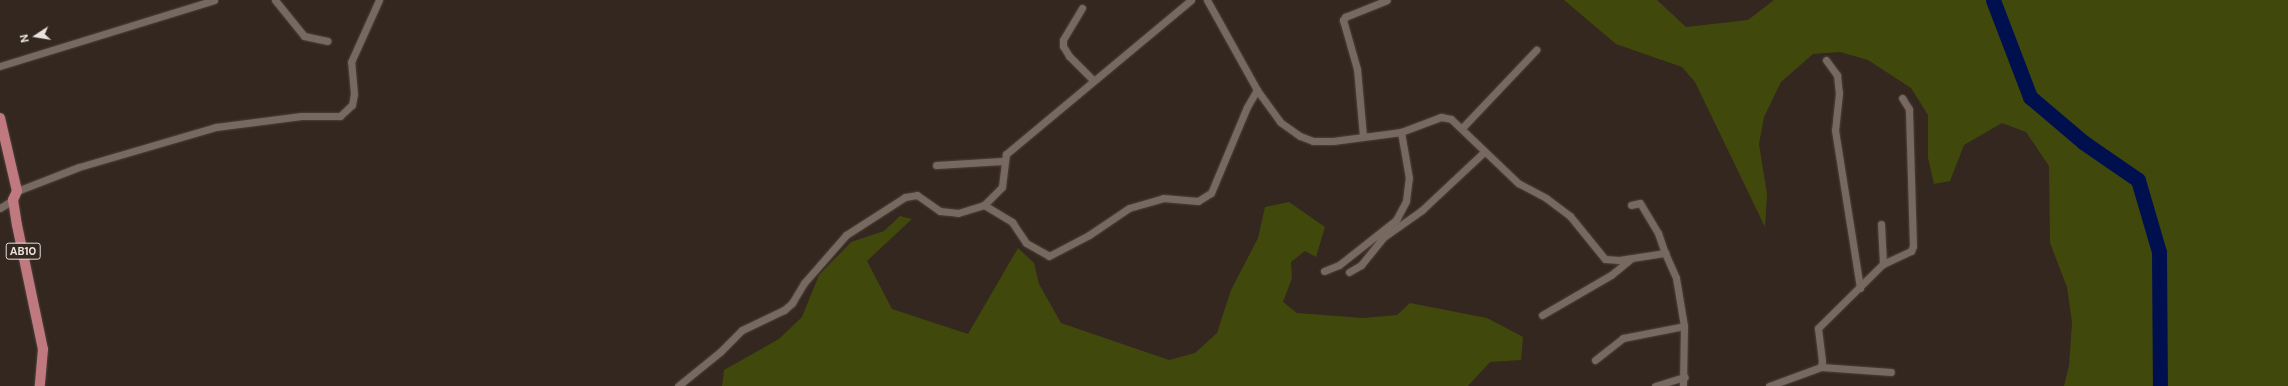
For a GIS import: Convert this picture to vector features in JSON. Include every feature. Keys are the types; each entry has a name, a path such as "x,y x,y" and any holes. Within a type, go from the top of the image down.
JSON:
{"main road":[{"name":"AB10","path":"0,118 3,145 15,195 43,349 40,386"}],"street":[{"path":"0,66 214,0"},
{"path":"275,0 304,36 327,41"},
{"path":"0,208 15,195 79,167 216,127 301,116 340,116 352,105 354,94 351,62 379,0"},
{"path":"678,386 720,352 742,330 784,310 792,302 804,283 846,235 905,197 917,196 940,210 958,213 984,205 1002,187 1003,161 1006,154 1191,0"},
{"path":"1207,0 1257,90 1280,122 1300,136 1313,141 1326,141 1401,132 1441,118 1451,119 1518,184 1546,198 1570,216 1605,259 1633,258 1665,252"},
{"path":"1363,136 1357,69 1343,20 1345,17 1387,0"},
{"path":"1082,8 1063,40 1063,46 1069,56 1094,81"},
{"path":"1462,128 1536,50"},
{"path":"1826,60 1838,75 1839,93 1835,130 1860,288"},
{"path":"984,205 1012,222 1026,243 1049,256 1089,235 1129,208 1163,198 1198,201 1211,193 1247,107 1257,90"},
{"path":"1821,367 1822,361 1818,328 1883,264 1911,251 1913,246 1909,109 1902,98"},
{"path":"1324,271 1339,265 1396,220 1406,201 1409,178 1401,132"},
{"path":"1350,272 1361,265 1384,237 1422,210 1484,152"},
{"path":"936,166 1003,161"},
{"path":"1631,205 1640,203 1658,233 1676,278 1684,326 1684,386"},
{"path":"1881,224 1883,264"},
{"path":"1542,315 1611,275 1633,258"},
{"path":"1595,360 1623,338 1684,326"},
{"path":"1769,386 1821,367 1891,372"},
{"path":"1655,386 1685,377"}],"green space":[{"path":"1564,0 1657,0 1686,27 1748,20 1774,0 2288,0 2288,386 2064,386 2069,366 2072,322 2067,287 2050,243 2049,166 2026,132 2002,123 1964,145 1950,181 1934,184 1928,158 1928,115 1911,88 1868,60 1840,52 1813,54 1781,82 1764,117 1759,144 1767,194 1765,227 1695,82 1682,67 1616,44"},
{"path":"1289,202 1325,227 1316,257 1305,251 1291,262 1292,278 1283,302 1297,313 1363,318 1397,315 1410,303 1487,318 1523,337 1521,360 1490,362 1468,386 722,386 724,370 779,339 802,317 819,275 851,242 884,231 900,216 912,219 867,261 892,309 968,334 1018,248 1034,263 1039,284 1061,323 1169,360 1195,353 1217,333 1231,290 1258,238 1265,207"}],"waterway":[{"path":"1993,0 2030,97 2083,142 2138,180 2159,252 2160,386"}]}
